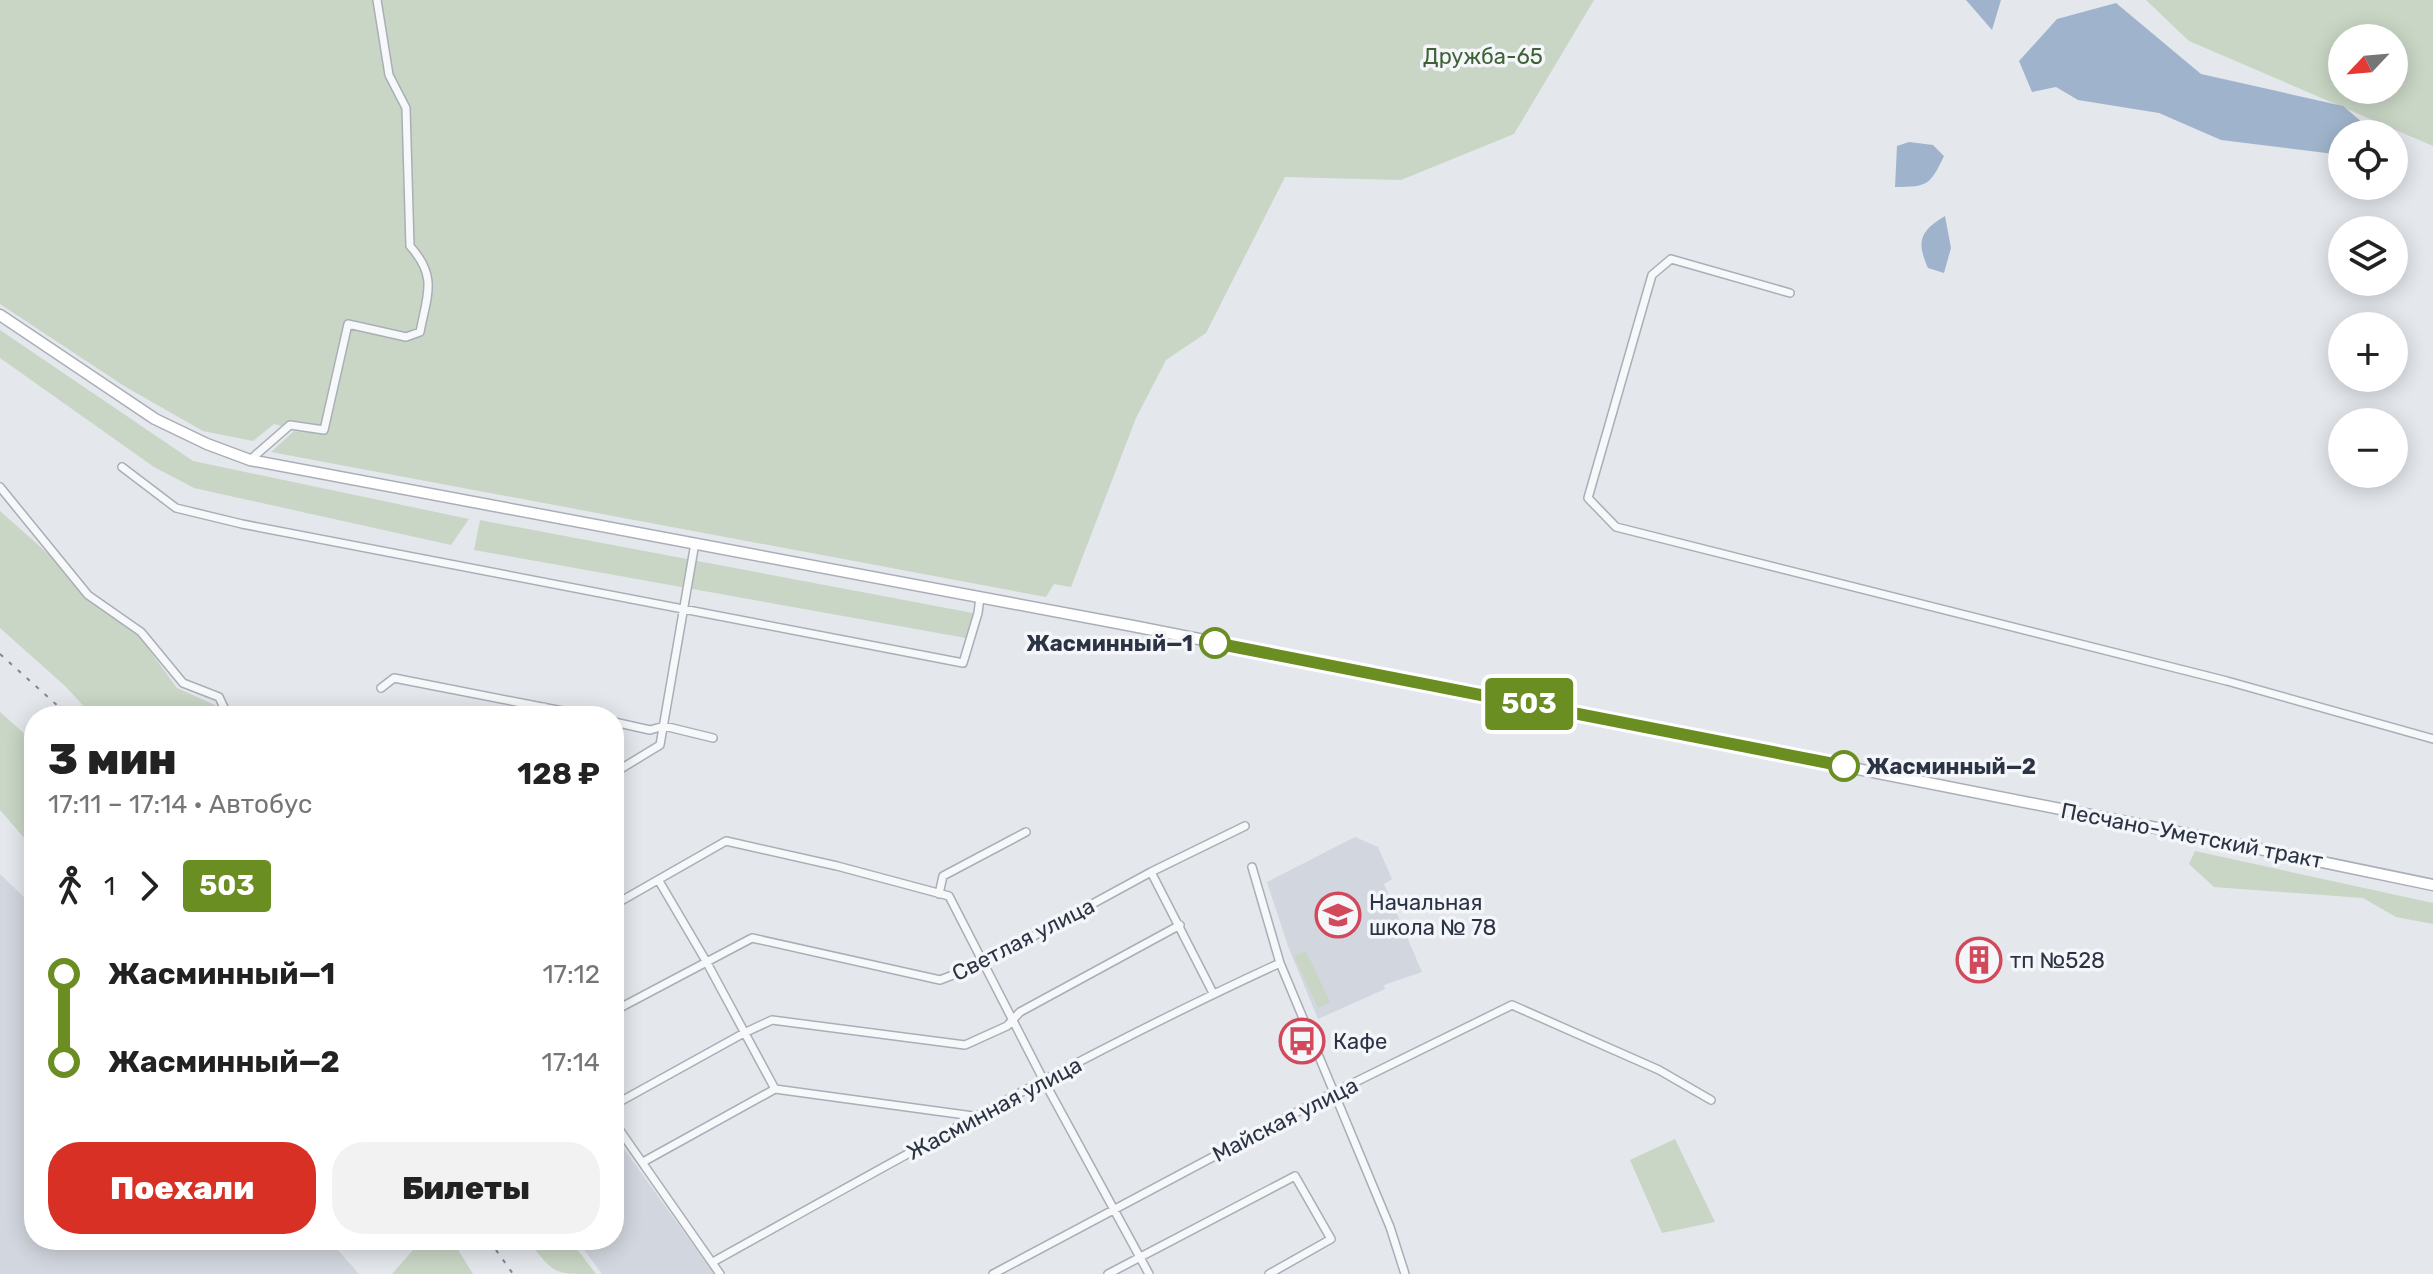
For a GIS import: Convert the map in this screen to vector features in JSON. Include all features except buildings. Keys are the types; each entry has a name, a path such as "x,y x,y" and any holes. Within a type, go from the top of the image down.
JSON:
{"main road":[{"name":"Песчано-Уметский тракт","path":"0,315 155,419 250,460 980,597 2433,885"}],"street":[{"path":"250,460 290,425 324,430 348,324 406,337 420,332 429,282 423,260 410,246 406,108 389,75 377,0"},
{"path":"1790,293 1671,259 1652,275 1588,498 1616,527 2227,681 2433,739"},
{"path":"122,467 176,508 242,524 963,663 980,597"},
{"path":"0,487 88,595 141,632 183,683 219,697 223,706"},
{"path":"624,767 660,745 695,543"},
{"path":"381,688 394,678 539,706"},
{"path":"624,724 650,730 664,726 713,738"},
{"name":"Светлая улица","path":"624,1006 752,938 940,980 984,963 1151,872 1245,826"},
{"path":"939,894 943,876 1026,832"},
{"path":"624,900 726,841 949,896 1044,1081 1149,1274"},
{"path":"1252,867 1280,963 1390,1227 1401,1272"},
{"path":"1151,872 1213,993"},
{"path":"659,881 775,1089"},
{"path":"624,1099 772,1020 965,1045 1007,1026 1020,1012 1180,925"},
{"name":"Жасминная улица","path":"713,1262 974,1116 1213,993 1280,963"},
{"name":"Майская улица","path":"993,1274 1333,1093 1512,1005 1659,1070 1711,1100"},
{"path":"643,1162 775,1089 974,1116"},
{"path":"624,1136 720,1274"},
{"path":"1108,1274 1295,1176 1331,1239 1269,1274"}],"shaded area":[{"name":"Начальная школа № 78","path":"1355,837 1378,847 1392,879 1384,884 1422,972 1384,985 1385,989 1318,1019 1288,946 1267,882"},
{"path":"0,874 24,897 24,1250 338,1250 359,1274 0,1274"},
{"path":"624,1149 714,1274 602,1274 584,1250 624,1250"}],"green space":[{"name":"Дружба-65","path":"0,0 1594,0 1514,134 1401,180 1285,177 1206,333 1166,360 1136,418 1071,587 1054,584 1046,597 271,452 294,431 307,433 274,424 253,441 203,431 124,386 0,304"},
{"path":"2146,0 2433,0 2433,146 2408,135 2408,120 2373,120 2335,104 2408,104 2408,24 2328,24 2328,101 2189,41"},
{"path":"0,330 193,461 469,519 451,545 194,488 154,467 0,358"},
{"path":"0,511 136,632 177,688 216,706 84,706 0,628"},
{"path":"480,520 973,613 966,638 474,550"},
{"path":"0,712 24,733 24,838 0,810"},
{"path":"2195,851 2433,903 2433,924 2396,917 2363,898 2214,887 2189,864"},
{"path":"1306,951 1330,1002 1318,1008 1294,956"},
{"path":"1675,1139 1715,1222 1662,1233 1630,1160"},
{"path":"413,1250 458,1250 473,1274 392,1274"},
{"path":"536,1250 578,1250 596,1274 562,1272"}],"water":[{"path":"1966,0 2001,0 1992,30"},
{"path":"2116,3 2201,74 2343,106 2360,120 2328,120 2328,153 2221,140 2159,113 2078,100 2056,87 2032,92 2019,61 2057,19"},
{"path":"1909,142 1933,145 1944,156 1927,182 1895,187 1897,146"},
{"path":"1945,216 1951,248 1944,273 1928,268 1922,244 1925,232"}],"railway":[{"path":"0,654 58,706"},
{"path":"496,1250 513,1274"}],"bus line":[{"name":"503","path":"1215,643 1844,766"}],"place":[{"name":"Жасминный—1","path":"1215,643"},
{"name":"Жасминный—2","path":"1844,766"},
{"name":"Начальная школа № 78","path":"1338,915"},
{"name":"тп №528","path":"1979,960"},
{"name":"Кафе","path":"1302,1041"}]}
